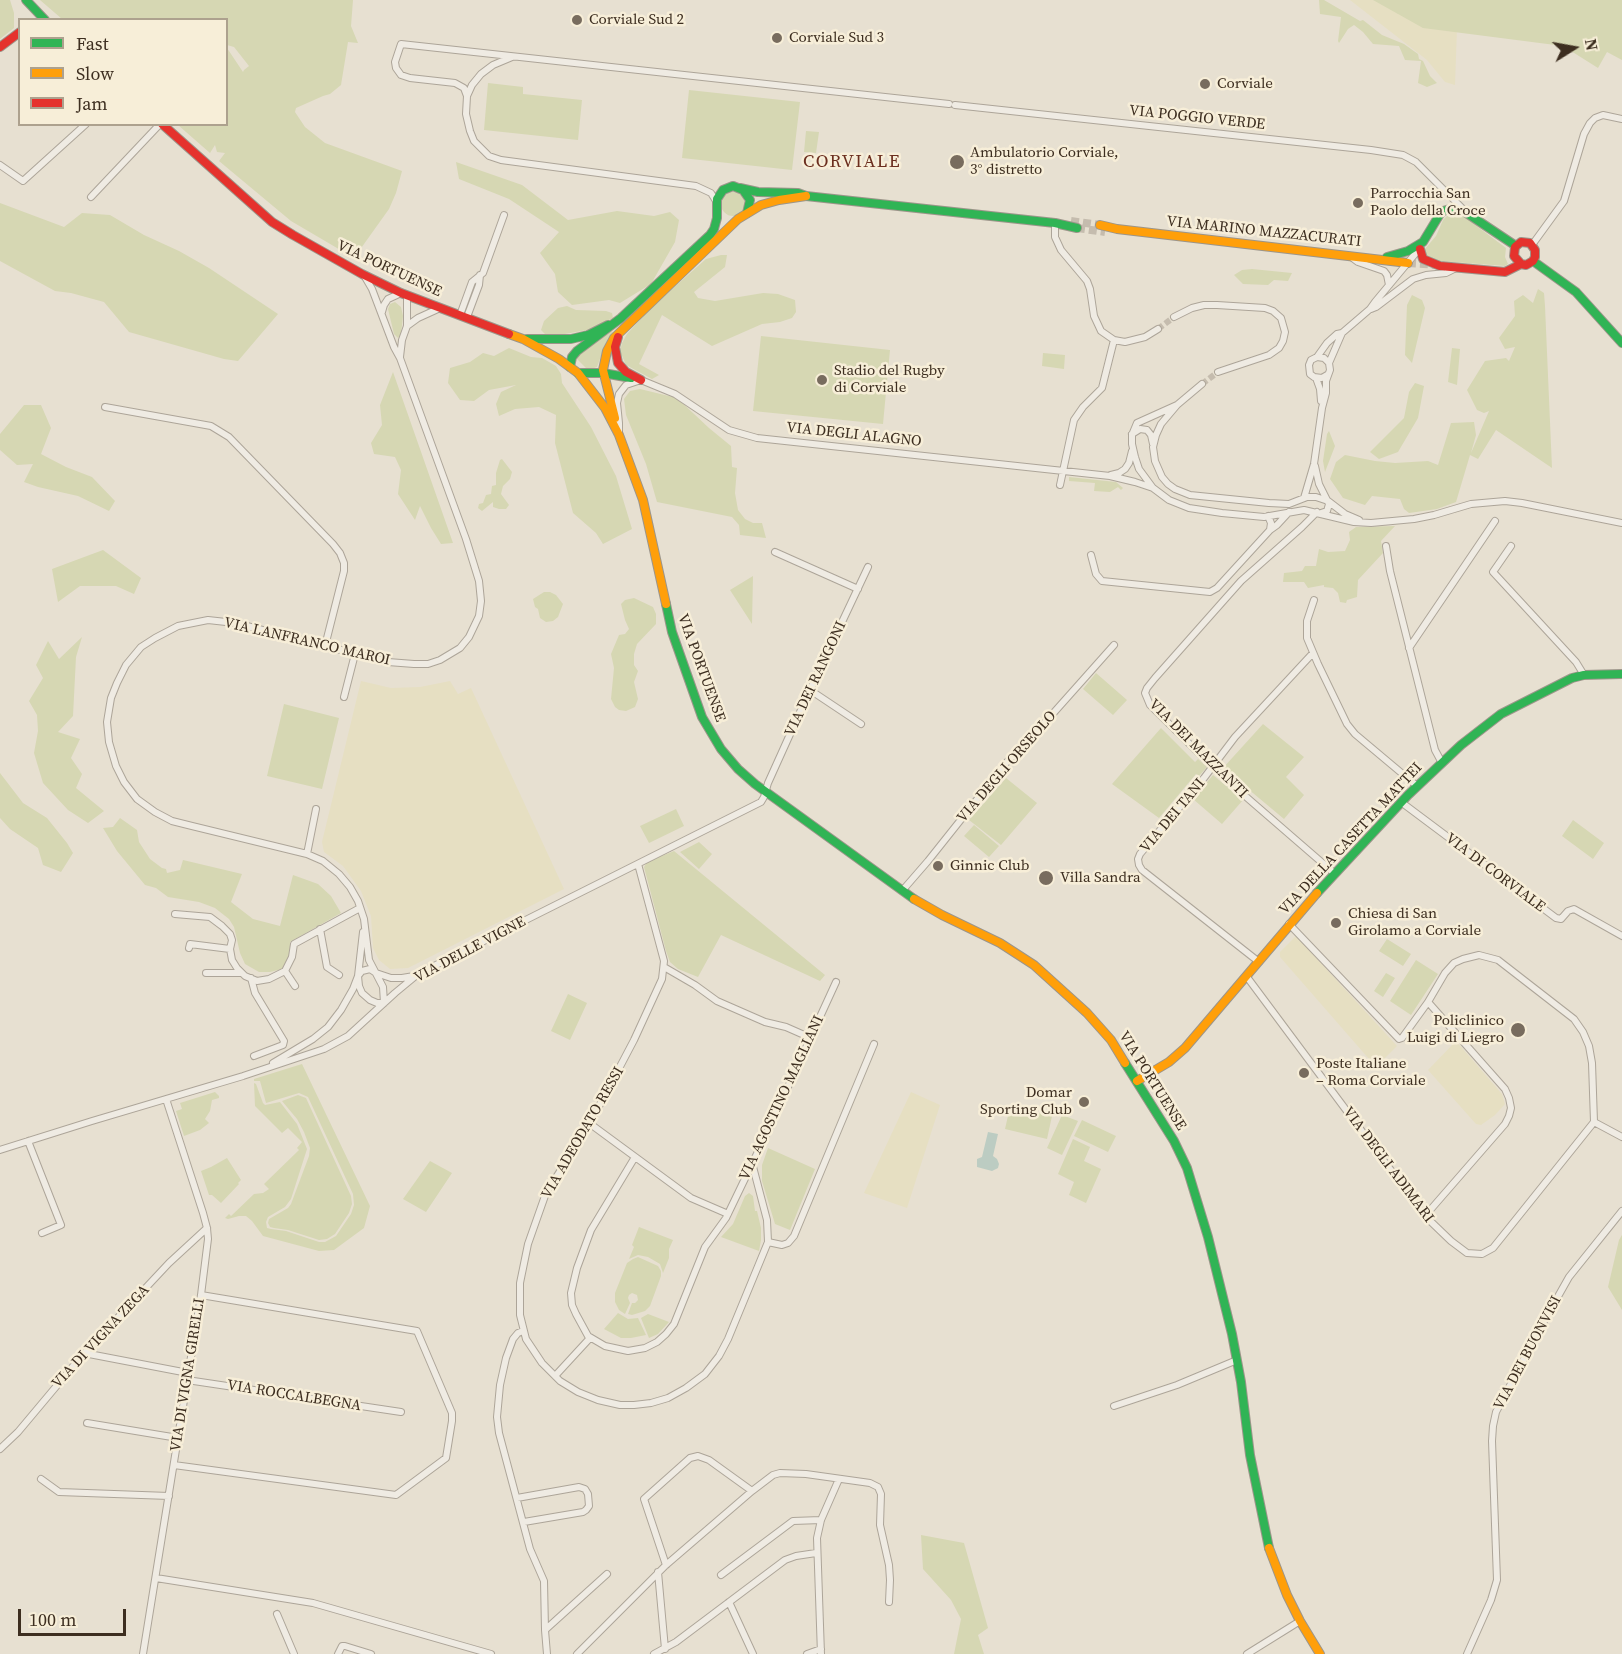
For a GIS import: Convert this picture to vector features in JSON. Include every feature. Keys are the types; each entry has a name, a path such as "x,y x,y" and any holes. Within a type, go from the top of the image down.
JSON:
{"main road":[{"path":"26,0 40,18"},
{"path":"0,47 18,34"},
{"name":"VIA PORTUENSE","path":"163,126 272,222 301,240 404,294 523,339 549,352 578,374 601,402 619,435 639,484 669,620 698,708 709,731 728,758 743,775 902,891 923,905 1008,948 1039,969 1101,1027 1137,1081 1185,1163 1208,1237 1237,1360 1248,1443 1264,1530 1279,1577 1300,1621 1320,1654"},
{"path":"570,367 575,352 621,318 710,235 716,223 720,192 733,186 758,192 790,192 806,196 1074,224"},
{"path":"740,188 748,196 750,205 747,213"},
{"path":"619,435 603,374 608,347 622,330 738,219 761,205 806,196"},
{"path":"717,205 723,217 738,219"},
{"path":"1372,258 1400,255 1421,245 1438,216 1450,209 1465,212 1516,246"},
{"name":"VIA MARINO MAZZACURATI","path":"1102,228 1408,263"},
{"path":"1421,245 1423,259 1440,266 1505,272 1533,261 1536,252 1532,245 1524,242 1516,246"},
{"path":"1516,246 1514,256 1521,264"},
{"path":"1533,261 1576,291 1622,343"},
{"path":"523,339 553,340 580,337 593,333 621,318"},
{"path":"622,330 616,343 617,360 623,370 641,380"},
{"name":"VIA DEGLI ALAGNO","path":"578,374 603,374 641,380"},
{"name":"VIA DELLA CASETTA MATTEI","path":"1137,1081 1182,1052 1334,873 1417,786 1472,735 1506,711 1556,684 1584,675 1622,674"}],"street":[{"path":"467,96 464,88 455,83 403,76 396,68 396,59 401,44 513,57"},
{"path":"513,57 493,65 481,74 467,96 466,114 470,131 474,141 489,156 501,160 696,186 711,193 717,205"},
{"name":"VIA POGGIO VERDE","path":"513,57 1371,150 1407,157 1416,162 1465,212"},
{"path":"1532,245 1564,201 1584,134 1590,123 1594,118 1603,115 1622,119"},
{"path":"0,165 23,182 84,126"},
{"path":"91,197 159,126"},
{"path":"464,316 472,282 483,273 504,214"},
{"path":"1058,223 1055,237 1061,250 1087,281 1096,323 1101,331 1114,340 1125,342 1145,337 1158,329"},
{"path":"1304,498 1314,464 1327,375 1330,370 1329,363 1342,333 1370,309 1421,245"},
{"path":"1350,255 1358,262 1384,271 1389,285"},
{"path":"1370,309 1376,308 1413,279 1446,273 1457,267"},
{"name":"VIA LANFRANCO MAROI","path":"362,274 370,285 400,358 466,539 481,601 479,616 469,637 460,648 440,660 428,664 414,664 388,662 235,623 208,620 178,626 141,647 126,665 111,698 107,722 109,742 123,782 137,799 155,812 172,821 307,854 323,861 339,874 355,895 364,919 368,956 384,990 384,1003"},
{"path":"382,316 386,302 392,296 404,294 407,326 402,340 400,358"},
{"path":"1174,317 1192,308 1217,304 1265,308 1281,318 1285,332 1279,348 1269,355 1218,372"},
{"path":"407,326 440,308"},
{"path":"1327,375 1316,378 1310,374 1311,360 1317,357 1336,334 1342,333"},
{"path":"1060,486 1074,420 1102,388 1114,340"},
{"path":"1317,357 1324,358 1329,363"},
{"path":"1316,378 1322,408"},
{"path":"619,435 618,396 626,385 641,380"},
{"name":"VIA DEGLI ALAGNO","path":"641,380 675,394 729,430 757,438 1110,476 1153,488"},
{"path":"1154,447 1161,424 1177,405 1203,384"},
{"path":"1110,476 1119,473 1127,466 1132,451 1132,435 1135,425 1177,405"},
{"path":"105,406 211,426 220,431 229,437 333,544 340,553 345,571 325,646"},
{"path":"1132,435 1140,429 1148,430 1154,447 1156,465 1162,477 1185,494 1278,504 1292,503 1316,496 1328,501 1353,518 1371,523"},
{"path":"1132,451 1140,469 1153,488 1178,504 1194,509 1240,515 1268,516 1302,510 1324,513 1327,511 1328,501 1319,484 1314,464"},
{"path":"1317,512 1337,519 1371,523 1414,519 1471,504 1500,501 1532,504 1622,523"},
{"path":"1091,555 1096,574 1102,581 1213,591 1289,512"},
{"name":"VIA DEI MAZZANTI","path":"1317,512 1241,581 1155,678 1146,691 1146,699 1213,766 1334,873"},
{"path":"1268,516 1271,523 1270,530"},
{"path":"1409,648 1495,521"},
{"path":"1386,546 1435,750 1442,763"},
{"path":"1511,546 1493,572 1576,662 1584,675"},
{"path":"775,552 858,589"},
{"name":"VIA DEI RANGONI","path":"766,792 810,690 868,567"},
{"path":"1314,600 1308,617 1307,638 1351,730 1417,786"},
{"name":"VIA DEGLI ORSEOLO","path":"902,891 1006,763 1114,645"},
{"name":"VIA DEI TANI","path":"1259,962 1142,870 1138,864 1140,854 1248,723 1313,653"},
{"path":"344,698 355,654"},
{"path":"810,690 861,724"},
{"name":"VIA DELLE VIGNE","path":"0,1150 314,1054 334,1045 354,1031 418,974 762,801 766,792"},
{"name":"VIA DI CORVIALE","path":"1401,802 1556,918 1561,919 1568,910 1574,909 1622,936"},
{"path":"307,854 316,809"},
{"path":"638,864 664,967 717,1000 765,1022 786,1027 811,1038"},
{"path":"175,914 210,917 222,926 230,934 232,940 230,949 232,960 242,973 257,981 269,979 285,971 292,957 294,944 360,908"},
{"name":"VIA LANFRANCO MAROI","path":"263,1069 300,1048 328,1027 337,1015 349,997 358,976 364,919"},
{"path":"1289,924 1397,1038 1402,1038 1448,969 1458,961 1473,956 1485,956 1498,960 1574,1019 1589,1046 1592,1063 1594,1122 1622,1137"},
{"path":"320,929 327,967 339,975"},
{"path":"189,948 190,944 230,949"},
{"name":"VIA ADEODATO RESSI","path":"664,967 662,979 634,1040 589,1123 546,1193 528,1244 520,1283 520,1315 524,1331 536,1354 555,1376 578,1392 620,1405 651,1403 668,1398 705,1374 719,1356 768,1242"},
{"path":"384,1003 377,1003 364,995 359,986 358,976 365,969 391,978 418,974"},
{"path":"285,971 295,986"},
{"path":"206,973 242,973"},
{"name":"VIA DEGLI ADIMARI","path":"1247,976 1425,1216 1464,1252 1476,1255 1487,1252 1496,1244 1594,1122"},
{"path":"251,978 255,993 284,1041 284,1045 254,1056"},
{"name":"VIA AGOSTINO MAGLIANI","path":"590,1338 612,1348 628,1351 645,1348 663,1337 674,1324 705,1247 728,1214 836,982"},
{"path":"1425,1216 1505,1124 1511,1108 1505,1089 1428,1002"},
{"path":"752,1163 767,1220 768,1242 782,1245 788,1243 794,1236 874,1044"},
{"name":"VIA DI VIGNA GIRELLI","path":"143,1654 207,1247 207,1228 166,1099"},
{"path":"589,1123 691,1198 728,1214"},
{"path":"28,1140 61,1225 42,1233"},
{"path":"555,1376 590,1338 580,1324 572,1305 571,1293 575,1274 594,1222 635,1157"},
{"name":"VIA DEI BUONVISI","path":"1467,1654 1491,1600 1497,1580 1492,1431 1496,1412 1569,1277 1622,1211"},
{"name":"VIA DI VIGNA ZEGA","path":"0,1449 18,1432 80,1358 169,1263 207,1228"},
{"path":"174,1465 396,1495 446,1458 452,1421 452,1413 417,1331 201,1295"},
{"path":"524,1331 515,1335 506,1358 497,1410 499,1433 531,1552 544,1581 547,1654"},
{"name":"VIA ROCCALBEGNA","path":"89,1354 188,1377 401,1412"},
{"path":"1114,1406 1177,1385 1237,1360"},
{"path":"87,1424 178,1438"},
{"path":"666,1565 644,1499 690,1458 698,1456 709,1460 752,1491"},
{"path":"577,1654 584,1651 658,1572 752,1491 773,1475 783,1473 877,1485 881,1494 880,1525 890,1572 889,1602"},
{"path":"41,1479 59,1492 169,1496"},
{"path":"807,1654 821,1651 817,1538 821,1520 839,1479"},
{"path":"517,1498 579,1487 585,1489 588,1494 589,1506 583,1512 524,1522"},
{"path":"721,1575 793,1521 821,1520"},
{"path":"654,1654 785,1560 816,1553"},
{"path":"658,1572 664,1649"},
{"path":"545,1630 608,1574"},
{"path":"156,1578 313,1604 491,1654"},
{"path":"729,1602 753,1654"},
{"path":"277,1614 294,1654"},
{"path":"1247,1654 1300,1621"},
{"path":"338,1654 342,1646 345,1646 371,1654"}],"shaded area":[{"path":"1350,0 1458,0 1455,85 1445,82 1427,60"},
{"path":"361,681 391,688 420,687 450,681 458,694 471,688 564,889 408,968 390,969 379,960 373,948 371,916 361,891 343,866 324,852 322,842"},
{"path":"1296,936 1397,1046 1376,1067 1280,957 1280,952"},
{"path":"1456,1041 1502,1094 1505,1104 1481,1125 1476,1124 1428,1070"},
{"path":"911,1092 940,1105 907,1208 864,1193"},
{"path":"988,1132 998,1134 993,1156 999,1164 998,1168 992,1171 977,1167 977,1159 982,1157"}],"green space":[{"path":"0,0 10,0 14,13 14,28 0,39"},
{"path":"40,0 353,0 351,26 358,43 348,42 341,85 330,94 296,108 295,112 305,127 325,143 402,171 389,209 354,258 291,221 219,161 225,153 217,152 215,145 210,153 179,126 228,126 228,50 243,72 249,66 234,47 228,45 228,18 61,18"},
{"path":"1319,0 1324,0 1360,21 1363,20 1382,35 1404,44 1418,54 1430,76 1437,83 1427,87 1418,83 1421,61 1405,60 1399,46 1373,44 1354,25 1348,29 1339,43 1341,17 1320,14"},
{"path":"1373,0 1622,0 1622,60 1607,52 1598,68 1563,46 1423,28"},
{"path":"488,83 523,87 523,94 582,100 578,140 484,130"},
{"path":"689,90 800,102 792,170 682,158"},
{"path":"806,131 819,132 816,153 804,152"},
{"path":"456,162 522,185 568,220 617,211 654,216 670,212 679,220 675,242 651,284 620,303 609,300 572,305 558,292 555,274 540,253 559,232 509,199 459,179"},
{"path":"733,192 738,193 744,199 744,209 738,215 733,216 728,215 722,209 721,204 722,199 728,193"},
{"path":"0,203 64,227 82,213 110,215 209,268 278,314 238,361 129,332 104,302 55,291 0,261"},
{"path":"1452,214 1462,215 1506,248 1505,257 1508,264 1505,266 1428,260 1424,250 1436,236 1443,220"},
{"path":"727,255 725,267 694,292 698,298 715,301 763,293 778,294 795,300 796,312 792,318 762,324 712,346 662,315 639,364 659,375 652,379 626,365 620,351 627,334 653,306 706,259"},
{"path":"1242,270 1292,273 1288,281 1274,280 1268,285 1243,284 1234,275"},
{"path":"1538,289 1544,293 1552,468 1496,430 1478,459 1470,455 1456,502 1437,509 1409,513 1404,509 1400,499 1372,496 1365,505 1343,498 1330,479 1336,462 1345,455 1395,463 1428,461 1438,465 1451,423 1474,422 1476,435 1471,453 1489,411 1484,413 1477,410 1467,390 1485,361 1506,358 1509,361 1515,347 1505,349 1499,338 1515,316 1514,301 1523,295 1533,303"},
{"path":"1412,295 1422,300 1425,308 1412,363 1405,355 1407,305"},
{"path":"395,302 401,307 403,316 401,334 398,338 394,334 388,309 390,304"},
{"path":"567,306 576,310 606,311 612,313 613,318 587,330 548,337 541,330 544,321 558,308"},
{"path":"612,331 597,367 588,370 576,358 577,355"},
{"name":"Stadio del Rugby di Corviale","path":"761,336 890,350 883,424 753,411"},
{"path":"509,348 531,357 542,358 556,366 561,374 562,383 591,427 616,476 632,529 603,544 596,533 573,513 555,443 556,415 539,407 515,409 499,416 496,404 501,392 516,385 489,390 474,401 460,400 448,383 450,368 470,362 483,353 494,356"},
{"path":"1452,348 1460,349 1457,385 1448,382"},
{"path":"1043,353 1065,355 1064,369 1042,366"},
{"path":"393,372 453,543 441,544 420,506 415,520 398,494 401,470 395,457 374,454 371,443 382,425 380,405"},
{"path":"1415,383 1424,386 1418,418 1398,452 1379,459 1370,452 1404,418 1409,392"},
{"path":"640,389 677,398 731,446 732,467 737,468 735,493 738,510 745,519 753,523 762,523 766,538 740,535 739,525 732,517 657,502 646,464 626,415 624,399 630,391"},
{"path":"24,405 41,405 51,428 41,454 92,477 115,501 109,511 78,496 24,482 33,464 17,465 0,450 0,434"},
{"path":"1329,431 1335,446 1325,472 1323,461"},
{"path":"502,459 512,472 501,494 509,505 506,509 499,509 493,507 493,502 482,511 478,508 479,504 483,503 486,495 491,494 492,486 496,485 496,473"},
{"path":"1069,477 1116,482 1123,488 1121,490 1118,487 1110,492 1094,491 1095,483 1069,481"},
{"path":"1395,526 1381,541 1383,553 1358,580 1357,597 1347,600 1346,603 1340,602 1338,593 1333,588 1324,587 1324,585 1308,588 1304,582 1283,582 1284,573 1302,571 1305,566 1316,566 1319,549 1328,552 1345,551 1350,540 1349,532 1356,527"},
{"path":"103,550 141,578 134,594 116,586 80,586 58,602 52,569"},
{"path":"753,576 752,624 730,590"},
{"path":"544,592 556,595 563,604 558,617 553,621 546,622 540,618 538,609 535,607 533,599"},
{"path":"634,598 653,607 656,624 637,644 634,665 638,671 634,682 638,699 635,707 626,711 615,707 611,699 614,668 611,654 619,635 625,634 629,629 621,604 625,600"},
{"path":"82,637 76,657 73,716 58,732 80,739 71,758 82,774 76,788 104,811 88,823 68,810 43,783 34,753 38,731 37,715 29,701 43,678 36,665 48,641 59,659"},
{"path":"1096,673 1127,700 1113,715 1083,689"},
{"path":"284,704 339,718 322,789 267,776"},
{"path":"1263,724 1304,757 1286,777 1304,795 1284,819 1223,768"},
{"path":"1161,728 1195,762 1198,759 1207,767 1199,776 1196,774 1159,818 1112,784"},
{"path":"0,773 23,803 47,818 67,843 73,853 61,872 43,865 38,848 10,829 0,818"},
{"path":"1213,775 1243,800 1222,824 1193,799"},
{"path":"1006,778 1037,803 1001,845 969,820"},
{"path":"676,809 684,826 649,843 640,826"},
{"path":"120,818 137,830 139,842 150,859 166,869 167,873 180,870 183,860 242,874 231,902 253,919 280,926 293,875 318,884 331,896 341,913 290,942 291,953 282,969 259,972 245,964 234,927 229,919 215,908 199,902 168,897 156,888 145,885 117,851 103,828 113,827"},
{"path":"1573,820 1604,843 1593,859 1562,836"},
{"path":"974,825 999,846 989,857 964,836"},
{"path":"699,842 712,854 699,869 680,852"},
{"path":"674,851 825,975 820,981 721,935 698,977 678,969 670,962 644,867 647,862"},
{"path":"1387,939 1411,954 1403,966 1379,951"},
{"path":"1416,960 1438,974 1411,1015 1390,1001"},
{"path":"1386,973 1395,978 1383,997 1374,991"},
{"path":"568,994 587,1003 570,1040 551,1031"},
{"path":"302,1064 370,1206 364,1228 334,1250 319,1251 263,1236 246,1216 225,1218 229,1214 231,1216 254,1194 263,1193 269,1189 264,1184 299,1150 297,1148 302,1142 288,1128 282,1133 255,1106 254,1083 265,1105 280,1102 297,1124 307,1149 291,1199 285,1207 268,1217 267,1228 325,1242 336,1236 351,1214 354,1205 353,1194 308,1097 299,1093 266,1103 260,1081 254,1081 254,1079"},
{"path":"215,1092 219,1098 212,1100 210,1111 205,1119 209,1123 200,1130 184,1136 176,1111 182,1109 180,1103"},
{"path":"298,1095 306,1098 351,1196 352,1204 349,1213 335,1234 327,1239 319,1240 270,1227 268,1223 269,1219 291,1204 309,1156 310,1148 304,1132 297,1119 282,1101"},
{"path":"1010,1107 1052,1116 1047,1139 1005,1129"},
{"path":"1062,1115 1078,1121 1062,1155 1047,1148"},
{"path":"1082,1120 1116,1136 1108,1152 1074,1136"},
{"path":"1073,1139 1090,1147 1084,1161 1101,1169 1086,1203 1069,1195 1074,1182 1058,1174"},
{"path":"768,1148 815,1169 790,1230 775,1224 762,1181 762,1165"},
{"path":"227,1158 241,1180 221,1203 209,1195 201,1171"},
{"path":"430,1161 452,1173 426,1212 403,1199"},
{"path":"749,1193 753,1196 761,1228 759,1251 721,1237 733,1224 745,1196"},
{"path":"639,1227 673,1240 663,1273 660,1264 648,1257 638,1255 629,1259"},
{"path":"1622,1235 1622,1310 1608,1287"},
{"path":"638,1257 658,1266 661,1276 650,1306 645,1311 628,1314 632,1303 638,1300 637,1295 632,1293 628,1298 630,1303 625,1314 619,1310 615,1302 615,1293 627,1263"},
{"path":"618,1313 628,1319 638,1318 646,1335 621,1338 604,1329"},
{"path":"648,1314 669,1322 658,1334 649,1338 641,1318"},
{"path":"921,1535 964,1543 988,1628 978,1635 984,1654 954,1654 961,1619 951,1600 923,1569"}],"tunnel":[{"path":"1071,221 1100,225"},
{"path":"1077,228 1105,232"},
{"path":"1408,263 1437,265"},
{"path":"1158,329 1174,317"},
{"path":"1202,384 1218,372"}],"traffic: fast":[{"path":"26,0 43,18"},
{"path":"570,367 572,357 577,351 621,318 710,235 717,218 717,199 723,190 733,186 743,190 750,200 747,213"},
{"path":"740,188 758,192 798,193 806,196 1055,223 1077,228"},
{"path":"1387,257 1408,251 1423,242 1440,214 1450,209 1465,212 1516,246"},
{"path":"1533,261 1576,292 1622,343"},
{"path":"527,339 571,339 588,335 608,325"},
{"path":"578,373 603,373 631,378"},
{"path":"666,604 672,632 702,717 721,749 755,784 914,899"},
{"path":"1317,893 1408,795 1461,745 1501,714 1572,678 1584,675 1622,674"},
{"path":"1125,1063 1174,1141 1187,1168 1208,1237 1232,1334 1241,1382 1250,1455 1269,1548"}],"traffic: slow":[{"path":"615,418 603,370 607,351 614,338 738,219 761,205 806,196"},
{"path":"1100,225 1117,229 1408,263"},
{"path":"509,334 559,359 578,373 605,408 619,435 643,500 666,604"},
{"path":"1137,1081 1169,1062 1185,1048 1317,893"},
{"path":"914,899 1000,943 1034,965 1087,1013 1111,1040 1125,1063"},
{"path":"1269,1548 1287,1595 1320,1654"}],"traffic: jam":[{"path":"0,47 18,34"},
{"path":"164,126 272,222 293,235 401,293 509,334"},
{"path":"1420,249 1423,259 1440,266 1505,272 1533,261 1535,250 1530,243 1521,242 1515,247 1514,256 1521,264"},
{"path":"618,337 615,347 618,363 626,372 641,380"}],"place":[{"name":"Corviale Sud 2","path":"577,20"},
{"name":"Corviale Sud 3","path":"777,38"},
{"name":"Corviale","path":"1205,84"},
{"name":"Ambulatorio Corviale, 3° distretto","path":"957,162"},
{"name":"Parrocchia San Paolo della Croce","path":"1358,203"},
{"name":"Stadio del Rugby di Corviale","path":"822,380"},
{"name":"Ginnic Club","path":"938,866"},
{"name":"Villa Sandra","path":"1046,878"},
{"name":"Chiesa di San Girolamo a Corviale","path":"1336,923"},
{"name":"Policlinico Luigi di Liegro","path":"1518,1030"},
{"name":"Poste Italiane – Roma Corviale","path":"1304,1073"},
{"name":"Domar Sporting Club","path":"1084,1102"}],"district":[{"name":"CORVIALE","path":"852,162"}]}
